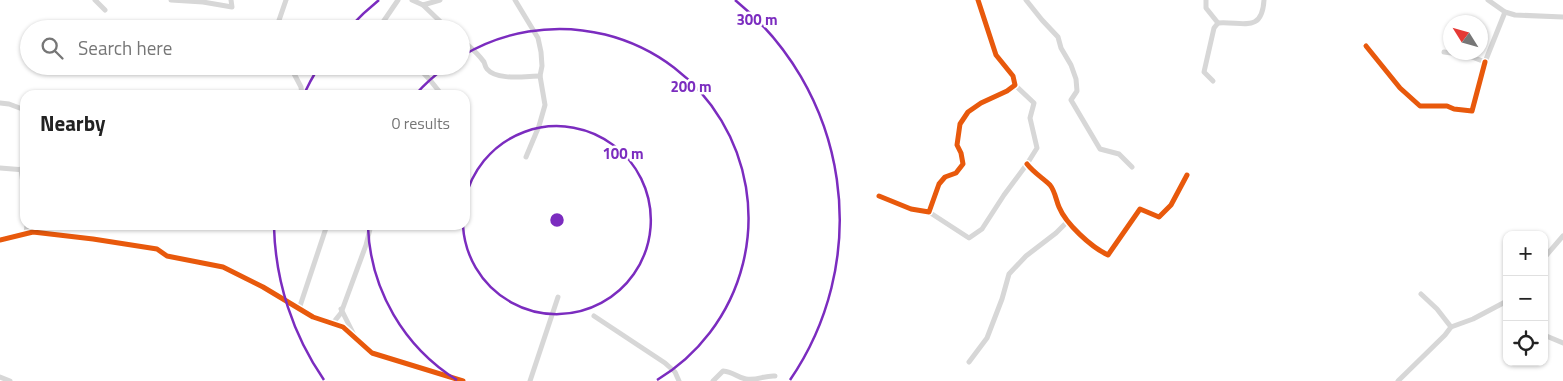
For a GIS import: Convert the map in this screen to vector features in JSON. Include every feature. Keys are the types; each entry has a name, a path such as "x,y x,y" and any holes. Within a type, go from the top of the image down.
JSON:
{"street":[{"path":"95,0 105,10"},
{"path":"171,0 203,2 232,7 231,0"},
{"path":"279,20 286,0"},
{"path":"384,20 398,0"},
{"path":"412,0 423,5 439,20"},
{"path":"423,5 440,0"},
{"path":"515,0 538,38 542,66 540,76 545,105 539,126 526,157"},
{"path":"879,196 911,209 929,212 969,238 982,229 1037,148 1030,118 1034,103 1015,85 1013,76 996,55 978,0"},
{"path":"1026,0 1038,16 1058,36 1061,48 1076,79 1077,91 1071,100 1100,149 1119,154 1132,168"},
{"path":"1206,0 1206,8 1218,23"},
{"path":"1213,81 1204,72 1214,28 1218,23 1232,22 1247,25 1257,20 1263,12 1264,0"},
{"path":"1488,0 1505,12 1515,15 1563,17"},
{"path":"1366,46 1400,88 1420,106 1447,106 1454,109 1472,111 1485,62 1505,12"},
{"path":"470,47 483,61 487,70 498,76 540,76"},
{"path":"1480,60 1485,62"},
{"path":"295,75 301,90"},
{"path":"425,75 438,90"},
{"path":"929,212 939,184 945,177 956,173 963,164 957,145 960,124 968,112 1015,85"},
{"path":"0,103 20,108"},
{"path":"1027,164 1033,172 1051,186 1067,222 1100,252 1108,255 1140,209 1159,217 1171,205 1187,175"},
{"path":"0,168 20,169"},
{"path":"969,362 987,338 1002,299 1009,274 1026,256 1067,222"},
{"path":"26,230 26,234"},
{"path":"299,309 325,230"},
{"path":"333,324 341,313 370,230"},
{"path":"0,240 34,232 93,238 157,249 167,256 223,267 263,287 313,317 343,327 372,354 464,381"},
{"path":"1548,253 1563,236"},
{"path":"1421,294 1451,327"},
{"path":"530,381 558,297"},
{"path":"1398,381 1451,327 1474,319 1503,303"},
{"path":"341,309 356,339"},
{"path":"594,316 666,363 675,372 679,381"},
{"path":"1548,337 1563,343"},
{"path":"713,381 723,371 733,372 744,379 758,380 775,376"},
{"path":"0,377 10,381"}],"cycle path":[{"path":"879,196 911,209 929,212 939,184 945,177 956,173 963,164 957,145 960,124 968,112 1015,85 1013,76 996,55 978,0"},
{"path":"1366,46 1400,88 1420,106 1447,106 1454,109 1472,111 1485,62"},
{"path":"1027,164 1050,185 1062,214 1073,228 1094,247 1108,255 1140,209 1159,217 1171,205 1187,175"},
{"path":"0,240 33,232 93,239 157,249 167,256 223,267 263,287 313,317 343,327 372,353 463,381"}]}
